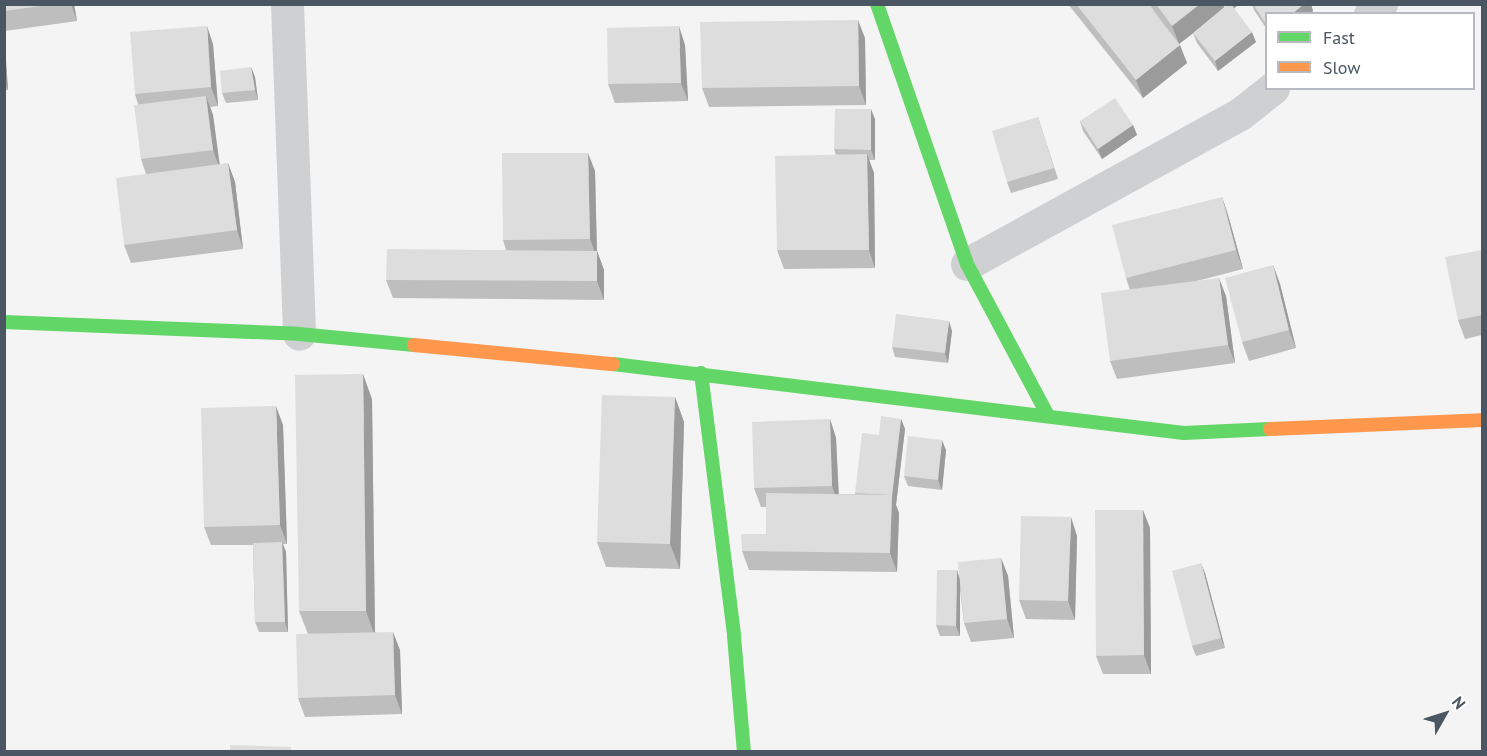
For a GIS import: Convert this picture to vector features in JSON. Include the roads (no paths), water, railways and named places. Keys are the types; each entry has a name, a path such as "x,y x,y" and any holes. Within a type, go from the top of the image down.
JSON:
{"street":[{"path":"287,4 298,334"},
{"path":"877,4 967,264 1048,416"},
{"path":"967,264 1240,114 1270,90"},
{"path":"4,322 32,321 298,334 701,373 1184,433 1482,420"},
{"path":"701,373 734,636 744,752"}]}
